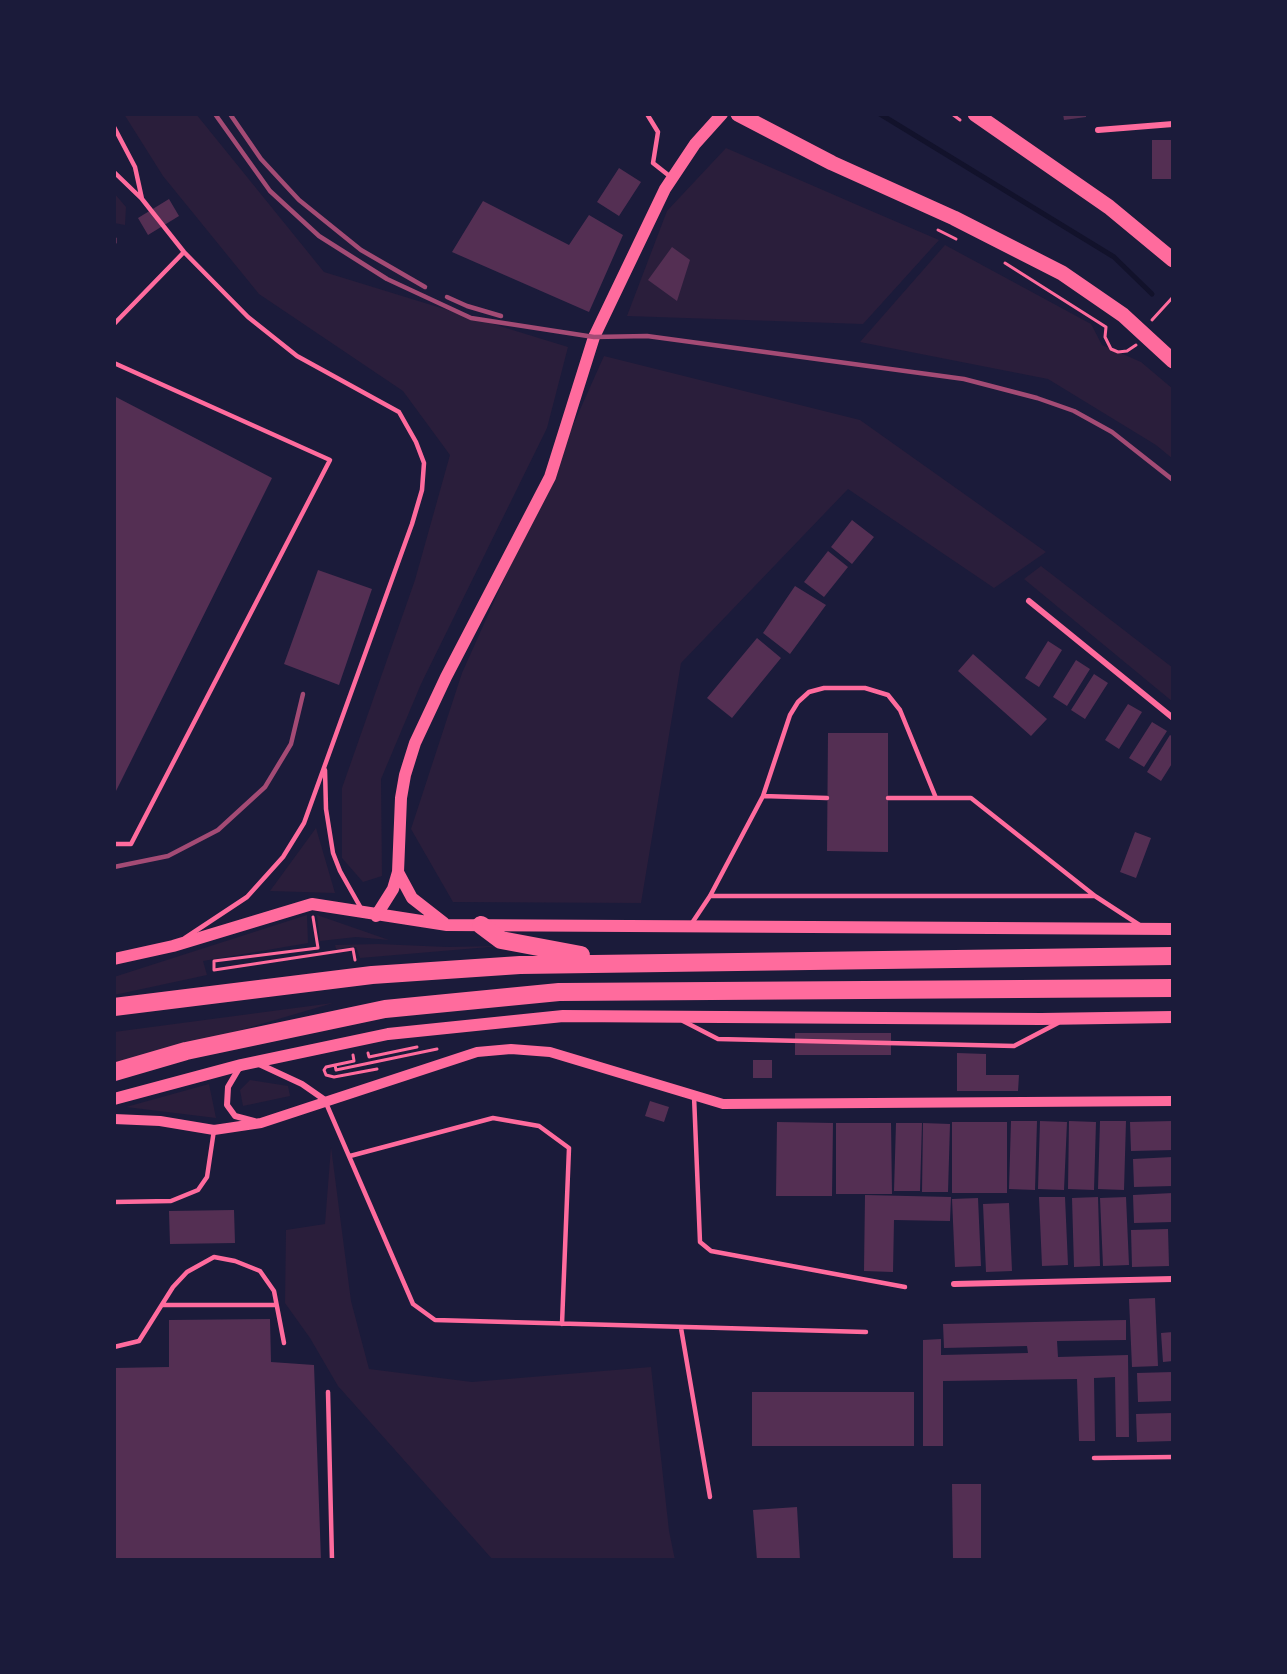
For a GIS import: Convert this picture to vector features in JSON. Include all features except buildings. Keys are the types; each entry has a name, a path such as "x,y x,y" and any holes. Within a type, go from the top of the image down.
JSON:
{"highway":[{"path":"481,925 501,940 615,962"},
{"path":"114,1007 372,975 520,965 1173,956"},
{"path":"114,1072 221,1043 385,1010 559,992 1173,988"}],"main road":[{"path":"376,916 393,889 399,872 401,798 415,743 451,667 550,477 594,337 672,177 695,144 722,114"},
{"path":"738,114 832,163 954,218 1062,273 1123,315 1147,327 1173,361"},
{"path":"975,114 1109,207 1173,260"},
{"path":"399,872 412,898 447,925"},
{"path":"114,959 173,946 312,904 362,911 376,916 447,925 1173,929"},
{"path":"114,1099 241,1065 388,1034 531,1019 670,1015 1173,1017"}],"street":[{"path":"1098,130 1173,124"},
{"path":"1029,601 1173,718"},
{"path":"114,1119 160,1121 214,1130 261,1123 325,1100 477,1052 511,1049 549,1052 723,1104 1173,1101"},
{"path":"256,1062 302,1084 325,1100"},
{"path":"241,1065 228,1087 227,1105 235,1116 261,1123"},
{"path":"954,1284 1173,1279"}],"lane":[{"path":"647,114 658,132 653,163 672,177"},
{"path":"114,127 135,167 142,199"},
{"path":"114,172 142,199 184,252 248,316 297,356 399,412 416,442 424,463 422,489 412,524 304,822 283,857 247,897 173,946"},
{"path":"114,324 184,252"},
{"path":"114,363 330,460 131,844 114,844"},
{"path":"690,927 710,896 762,796 790,715 798,702 809,692 824,687 865,688 888,695 900,710 936,798"},
{"path":"325,767 326,809 333,854 362,911"},
{"path":"762,796 827,798"},
{"path":"888,798 971,798 1095,896 1146,929"},
{"path":"710,896 1095,896"},
{"path":"670,1015 718,1039 1014,1046 1067,1018"},
{"path":"694,1096 700,1242 711,1251 905,1287"},
{"path":"325,1100 413,1304 435,1320 866,1332"},
{"path":"350,1156 493,1118 539,1126 569,1148 562,1324"},
{"path":"114,1202 171,1201 198,1190 207,1177 214,1130"},
{"path":"114,1347 139,1341 173,1287 187,1272 214,1257 235,1261 260,1271 274,1292 284,1343"},
{"path":"163,1305 276,1305"},
{"path":"681,1328 710,1497"},
{"path":"328,1392 332,1560"},
{"path":"1094,1458 1173,1457"}],"path":[{"path":"934,228 967,244"},
{"path":"999,259 1106,327 1105,338 1111,349 1118,352 1127,351 1135,346 1147,327 1173,297"},
{"path":"1147,327 1158,328"},
{"path":"312,904 318,948 214,961 214,970 353,949"},
{"path":"350,1042 354,1060 335,1065 336,1070 448,1047"}],"shaded area":[{"path":"124,114 196,114 324,272 568,347 547,428 421,684 381,779 382,876 363,882 342,858 342,788 415,580 450,455 403,391 259,294 163,176"},
{"path":"726,148 939,240 863,324 627,316 667,211"},
{"path":"114,193 126,207 125,225 114,223"},
{"path":"945,245 1091,324 1102,345 1141,362 1173,389 1173,459 1156,445 1048,379 860,342"},
{"path":"604,356 860,420 1046,552 994,588 848,489 681,663 641,903 453,902 411,829 462,673"},
{"path":"1041,566 1173,668 1173,702 1024,579"},
{"path":"316,828 335,893 270,891"},
{"path":"307,915 308,943 203,961 207,975 114,995 114,977"},
{"path":"317,915 389,940 356,937 320,941"},
{"path":"335,945 447,947 501,946 360,958 356,947 336,949"},
{"path":"333,1003 114,1067 114,1032"},
{"path":"250,1080 288,1086 290,1096 243,1106 240,1090"},
{"path":"209,1084 216,1118 126,1107"},
{"path":"331,1147 351,1301 369,1369 472,1382 651,1367 669,1531 675,1560 493,1560 338,1386 310,1338 285,1303 286,1230 325,1224"}],"waterway":[{"path":"880,114 1114,257 1152,294"}],"railway":[{"path":"215,114 270,191 319,236 387,279 471,318 594,337 647,336 964,379 1037,398 1074,411 1112,432 1173,480"},
{"path":"230,114 261,159 299,200 361,250 425,287"},
{"path":"447,297 467,306 501,316"},
{"path":"114,867 168,856 218,830 265,787 291,744 303,694"}]}
